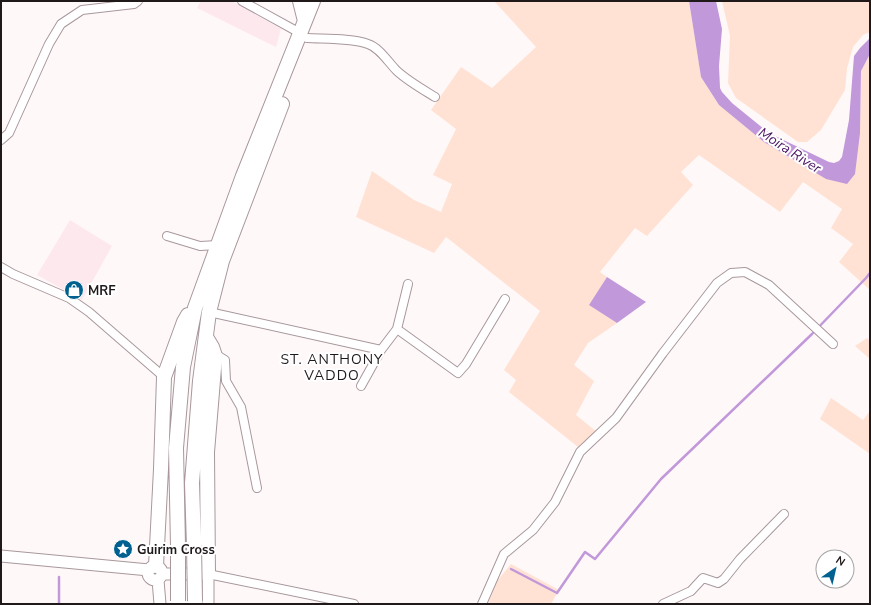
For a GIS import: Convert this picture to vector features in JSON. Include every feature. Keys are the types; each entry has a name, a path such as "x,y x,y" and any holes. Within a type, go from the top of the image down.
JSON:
{"highway":[{"path":"300,1 304,31"},
{"path":"200,603 194,546 192,483 200,381 209,312 222,261 304,31 313,1"},
{"path":"178,602 176,448 183,367 194,308 243,176 304,31 322,1"},
{"path":"156,572 164,377 185,319 194,308"},
{"path":"206,336 215,354 207,452 208,574"}],"street":[{"path":"1,140 9,133 49,44 61,24 82,10 134,4 138,1"},
{"path":"242,1 304,31 369,44 382,54 397,71 435,97"},
{"path":"167,236 200,246 218,245"},
{"path":"1,267 13,274 68,298 89,312 164,377"},
{"path":"482,604 504,554 533,530 554,502 580,452 616,418 662,353 716,283 731,273 745,272 769,285 833,344"},
{"path":"361,386 381,350 397,329 408,284"},
{"path":"397,329 458,373 466,364 505,299"},
{"path":"209,312 381,350"},
{"path":"215,354 226,360 226,382 241,407 257,488"},
{"path":"664,604 691,591 703,578 718,583 724,579 784,514"},
{"path":"1,556 156,572 208,574 354,604"},
{"path":"156,572 160,604"},
{"path":"200,603 208,574"}],"shaded area":[{"path":"201,1 232,1 281,29 276,47 197,8"},
{"path":"494,1 689,1 701,77 719,105 826,179 860,133 861,71 870,54 870,290 839,262 853,244 831,228 842,209 803,182 780,212 699,155 681,172 693,185 647,236 635,228 600,272 607,277 590,305 617,323 588,343 574,365 594,381 576,415 597,432 578,447 509,392 516,380 504,370 540,311 446,237 434,253 356,217 372,171 414,200 441,212 452,184 433,175 456,129 431,110 461,67 492,88 536,47"},
{"path":"722,1 870,1 870,32 863,35 853,47 847,68 845,90 821,130 807,142 798,142 736,98 728,83 730,36"},
{"path":"70,220 112,246 82,300 37,275"},
{"path":"867,338 870,341 870,359 855,346"},
{"path":"831,398 863,420 870,411 870,454 820,419"},
{"path":"511,564 559,590 551,604 488,604 497,581"}],"water":[{"name":"Moira River","path":"689,1 716,1 722,29 719,66 720,88 722,92 732,103 769,133 829,162 834,163 839,161 842,157 849,120 854,56 870,38 870,54 861,71 860,133 855,174 847,184 826,179 764,142 719,105 701,77"},
{"path":"607,277 646,302 617,323 589,305"}],"waterway":[{"path":"511,569 557,593 585,552 595,559 661,479 812,334 870,273"},
{"path":"59,577 59,604"}],"place":[{"name":"MRF","path":"74,290"},
{"name":"Guirim Cross","path":"123,549"}],"district":[{"name":"ST. ANTHONY VADDO","path":"332,368"}]}
